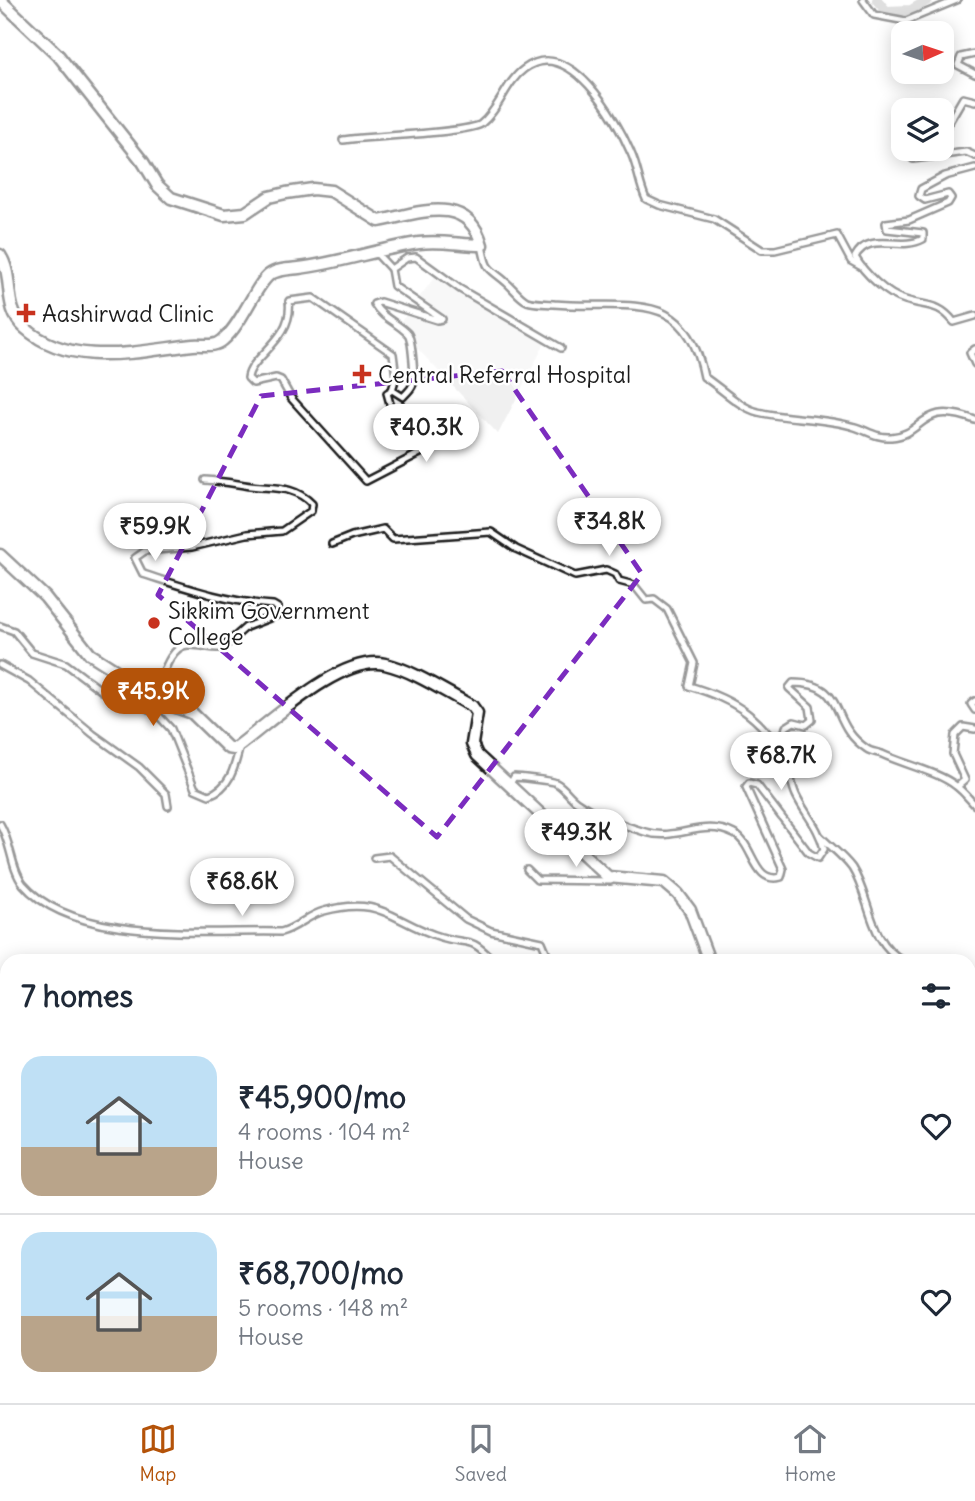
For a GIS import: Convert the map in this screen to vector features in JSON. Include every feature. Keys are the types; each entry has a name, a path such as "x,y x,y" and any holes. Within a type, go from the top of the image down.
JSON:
{"highway":[{"path":"0,0 52,48 109,117 157,185 172,198 224,215 245,213 269,197 286,193 331,191 379,221 452,211 465,216 477,228 482,245 421,243 277,271 267,276 241,319 222,341 210,346 192,345 142,354 75,353 25,328 11,309 9,273 0,255"},
{"path":"0,555 45,597 90,654 113,671 205,722 228,748 234,749 241,745 275,717 354,665 383,663 472,706 477,713 472,744 477,755 608,877 664,882 678,894 690,909 706,954"}],"street":[{"path":"863,0 874,15 906,21 957,0"},
{"path":"975,54 961,57 957,65 975,74"},
{"path":"343,140 385,134 467,130 481,124 522,70 537,61 551,59 564,63 577,74 604,107 631,153 646,199 659,205 715,219 762,250 775,250 837,235 851,261 897,297 944,309 954,322 975,316"},
{"path":"954,113 962,99 975,101"},
{"path":"954,154 966,152 975,156"},
{"path":"860,266 855,257 859,248 872,242 902,245 923,239 923,233 896,232 887,229 886,223 909,220 948,203 951,198 948,194 925,200 919,196 920,189 945,176 975,168"},
{"path":"482,245 486,268 527,301 580,306 650,306 669,316 687,331 699,349 704,377 756,412 856,427 876,437 903,434 923,419 939,412 975,420"},
{"path":"376,253 391,269 394,286 442,318 416,314 380,302 374,304 379,312 408,334 413,342 415,380 411,389 402,397 392,390"},
{"path":"391,269 407,258 416,257 460,289 561,348"},
{"path":"313,298 393,354 396,377 392,390 387,393 397,429 422,439 427,444 426,450 366,481 291,398 281,380 276,378 253,383 248,377 249,370 279,338 291,310 289,301 313,298"},
{"path":"975,349 970,353 975,364"},
{"path":"155,694 171,657 179,648 188,645 222,648 246,627 277,615 278,608 201,594 144,574 135,558 145,551 192,547 247,534 282,531 311,511 312,505 297,491 242,485 233,481 205,480"},
{"path":"332,544 383,529 393,539 491,532 516,549 575,576 584,577 607,570 615,574 620,582 634,585 646,600 654,599 667,609 694,663 689,687 715,694 757,718 790,764"},
{"path":"0,626 15,631 32,653 66,664 102,691 135,701 157,714 171,729 195,789 209,795 220,790 230,778 241,745"},
{"path":"0,665 29,681 93,734 139,767 166,794 168,806"},
{"path":"510,784 514,777 523,777 533,782 556,782 592,810 647,833 673,835 694,826 733,833 741,839 764,876 774,879 781,877 783,869 746,786 749,783 757,785 808,853 818,859 824,849 821,837 813,819 795,794 785,735 786,727 794,722 806,725 812,720 810,707 789,688 793,684 805,684 819,686 832,695 846,732 869,751 879,752 958,786 975,805"},
{"path":"975,701 971,704 975,710"},
{"path":"958,786 965,780 953,754 954,735 963,727 975,729"},
{"path":"0,824 7,835 21,881 38,899 73,918 141,929 281,932 297,928 322,912 362,905 385,909 441,937 475,942 487,954"},
{"path":"821,837 852,869 870,920 893,954"},
{"path":"374,858 390,856 466,919 491,931 542,942 547,954"},
{"path":"527,870 537,880 599,883 621,879"}],"highlighted area":[{"path":"502,371 642,574 437,837 158,595 261,396"}],"shaded area":[{"path":"437,274 545,343 498,434 397,327"}],"waterway":[{"path":"877,0 886,11 911,10 928,0"}],"place":[{"name":"Aashirwad Clinic","path":"26,313"},
{"name":"Central Referral Hospital","path":"362,374"},
{"name":"Sikkim Government College","path":"154,623"}]}
